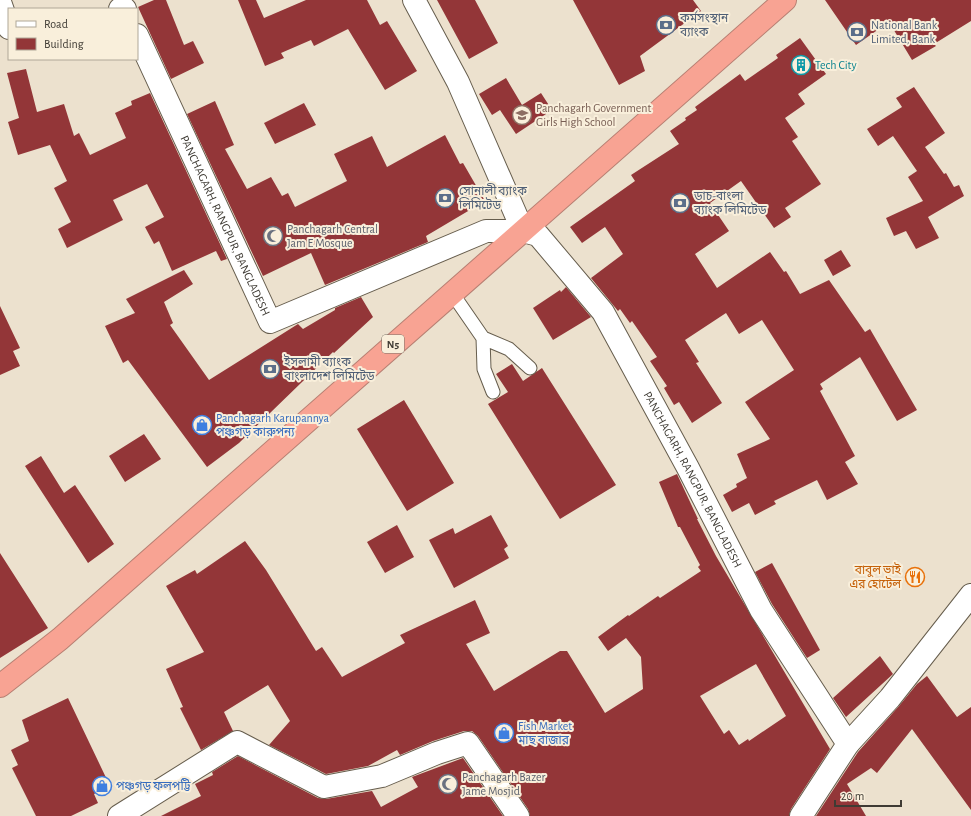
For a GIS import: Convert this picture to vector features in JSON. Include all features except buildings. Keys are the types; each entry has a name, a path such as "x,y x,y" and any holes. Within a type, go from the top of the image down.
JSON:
{"highway":[{"name":"N5","path":"0,686 66,633 785,0"}],"street":[{"path":"414,0 458,82 523,231"},
{"path":"0,2 8,25"},
{"name":"PANCHAGARH, RANGPUR, BANGLADESH","path":"138,37 270,322 486,231 523,231 538,235 603,312 681,454 761,610 848,744"},
{"path":"804,814 848,744 890,698 971,595"},
{"path":"119,816 237,742 324,787 382,776 437,753 468,743 518,816"}],"lane":[{"path":"452,293 483,338 509,349 530,368"},
{"path":"483,338 484,369 493,392"}],"place":[{"name":"কর্মসংস্থান ব্যাংক","path":"666,25"},
{"name":"National Bank Limited, Bank","path":"857,32"},
{"name":"Tech City","path":"801,65"},
{"name":"Panchagarh Government Girls High School","path":"522,115"},
{"name":"সোনালী ব্যাংক লিমিটেড","path":"445,198"},
{"name":"ডাচ-বাংলা ব্যাংক লিমিটেড","path":"680,203"},
{"name":"Panchagarh Central Jam E Mosque","path":"273,236"},
{"name":"ইসলামী ব্যাংক বাংলাদেশ লিমিটেড","path":"270,369"},
{"name":"Panchagarh Karupannya পঞ্চগড় কারুপন্য","path":"202,425"},
{"name":"বাবুল ভাই এর হোটেল","path":"915,577"},
{"name":"Fish Market মাছ বাজার","path":"504,733"},
{"name":"Panchagarh Bazer Jame Mosjid","path":"448,784"},
{"name":"পঞ্চগড় ফলপট্টি","path":"102,786"}]}
